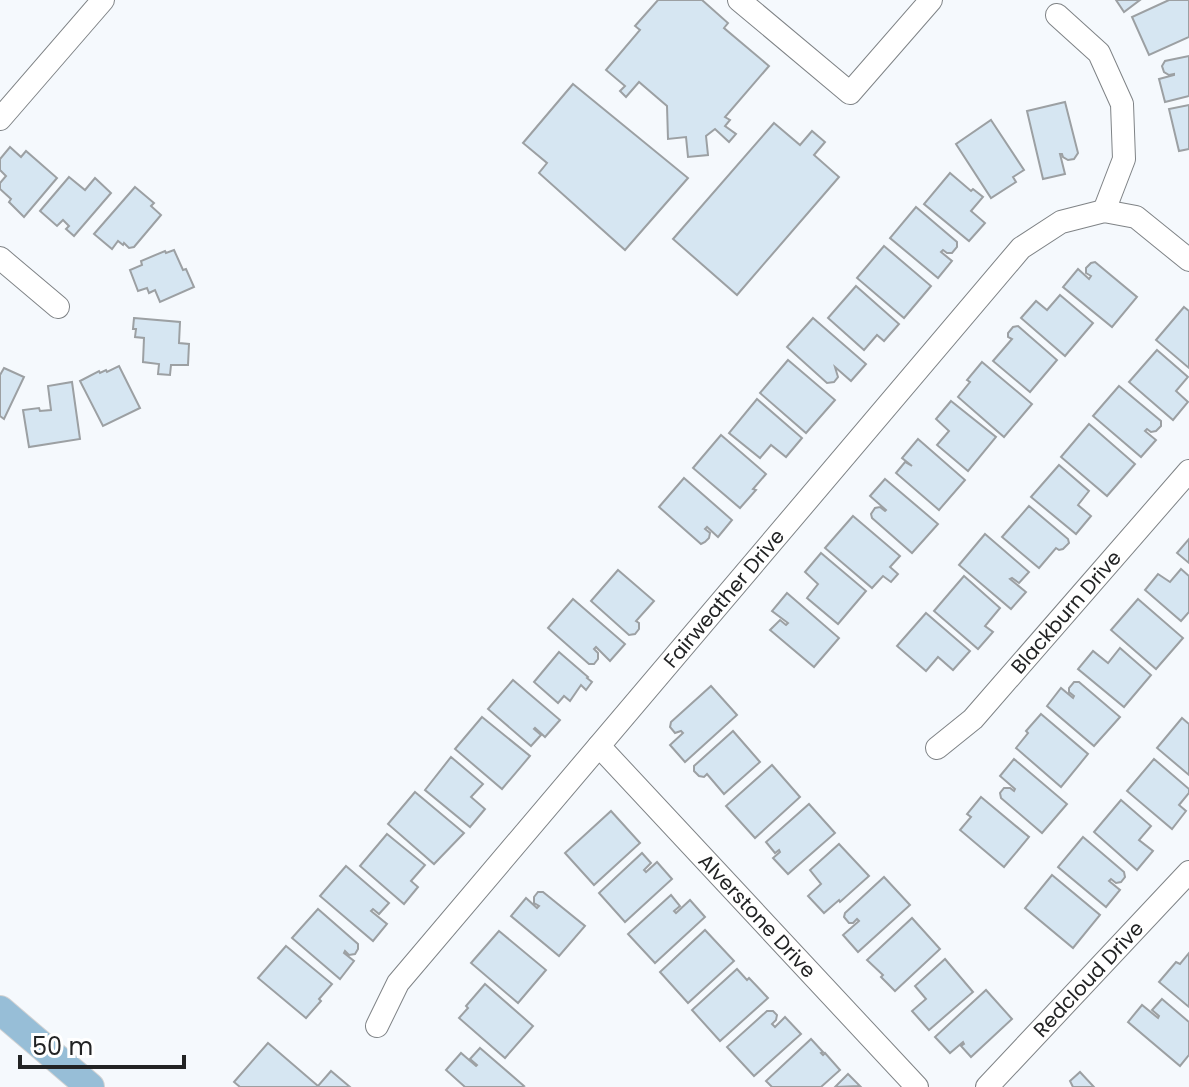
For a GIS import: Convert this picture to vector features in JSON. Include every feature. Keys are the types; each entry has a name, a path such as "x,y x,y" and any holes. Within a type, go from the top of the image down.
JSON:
{"main road":[{"path":"0,1010 90,1087"}],"street":[{"path":"0,119 103,0"},
{"path":"739,0 850,93 931,0"},
{"path":"1057,15 1099,53 1122,104 1124,159 1104,211 1136,217 1189,260"},
{"name":"Fairweather Drive","path":"377,1026 398,983 1021,248 1061,222 1104,211"},
{"path":"0,258 58,307"},
{"name":"Blackburn Drive","path":"937,748 973,719 1189,471"},
{"name":"Alverstone Drive","path":"599,746 917,1087"},
{"name":"Redcloud Drive","path":"987,1087 1189,872"}],"building":[{"path":"658,0 702,0 728,23 724,28 769,66 725,117 730,120 725,126 736,134 729,142 715,129 706,136 708,155 688,157 686,137 668,139 667,106 639,82 626,97 620,91 625,86 606,70 640,30 635,26"},
{"path":"1116,0 1140,0 1124,12"},
{"path":"1169,0 1189,0 1189,37 1149,55 1132,17"},
{"path":"1189,56 1189,96 1165,102 1159,79 1174,74 1164,72 1162,66 1165,61"},
{"path":"573,84 688,178 625,250 539,173 547,163 523,143"},
{"path":"1065,102 1078,153 1074,159 1068,160 1060,154 1065,174 1043,179 1027,111"},
{"path":"1189,105 1189,149 1179,151 1169,109"},
{"path":"991,120 1024,170 1013,177 1016,182 991,198 956,144"},
{"path":"774,123 800,145 812,131 825,142 814,155 839,177 737,295 673,239"},
{"path":"10,147 21,157 26,151 57,178 24,217 0,189 0,183 6,176 0,170 0,159"},
{"path":"950,173 983,197 971,211 985,223 969,241 924,204"},
{"path":"69,177 85,190 95,178 111,193 74,236 66,229 69,226 63,220 57,226 40,211"},
{"path":"135,187 154,203 151,206 161,215 134,247 129,248 118,241 112,249 94,234"},
{"path":"916,207 957,242 952,253 941,252 952,261 938,278 890,238"},
{"path":"884,246 931,286 904,318 857,278"},
{"path":"174,250 194,287 160,302 155,290 149,293 147,288 138,291 130,270 142,265 141,261"},
{"path":"1095,262 1137,297 1112,327 1063,287 1078,269 1089,279 1091,276 1086,273 1086,268"},
{"path":"856,286 899,324 884,341 877,335 864,350 828,318"},
{"path":"1060,295 1093,323 1065,356 1021,318 1036,301 1047,310"},
{"path":"1184,307 1189,311 1189,368 1156,340"},
{"path":"134,318 180,322 179,343 189,344 188,365 171,365 170,375 158,374 159,364 143,362 144,338 135,337"},
{"path":"813,318 866,364 851,381 835,367 838,377 834,382 827,383 787,347"},
{"path":"1018,326 1057,360 1030,392 993,361 1012,339 1008,333"},
{"path":"1157,350 1188,377 1176,391 1188,402 1173,420 1129,382"},
{"path":"788,360 835,400 806,433 760,393"},
{"path":"982,362 1032,404 1004,437 958,397"},
{"path":"119,366 140,408 103,426 80,381 99,371 107,372"},
{"path":"4,368 24,377 4,419 0,416 0,375"},
{"path":"72,382 80,439 29,447 23,410 51,410 48,386"},
{"path":"1119,386 1161,421 1156,431 1145,431 1156,440 1141,457 1093,416"},
{"path":"757,399 802,438 786,457 771,445 760,458 729,433"},
{"path":"951,401 996,437 968,471 937,445 949,431 936,419"},
{"path":"1089,424 1135,464 1107,496 1061,457"},
{"path":"721,435 766,474 740,508 693,468"},
{"path":"918,439 965,480 939,510 896,473 905,462 912,466 902,458"},
{"path":"1059,465 1089,491 1078,505 1091,516 1076,534 1031,497"},
{"path":"684,478 732,520 718,537 707,527 709,538 701,544 659,507"},
{"path":"885,479 938,524 912,553 872,518 875,508 886,510 870,496"},
{"path":"1029,506 1069,543 1063,549 1056,548 1039,568 1002,537"},
{"path":"853,516 900,556 890,567 898,574 891,582 883,576 872,588 825,548"},
{"path":"985,534 1029,572 1019,583 1010,579 1026,592 1011,609 959,565"},
{"path":"1189,539 1189,563 1177,553"},
{"path":"821,553 866,591 838,624 807,598 818,584 805,572"},
{"path":"1181,569 1189,576 1189,612 1181,621 1145,590 1158,574 1170,582"},
{"path":"618,570 654,601 636,621 639,629 635,634 629,635 591,601"},
{"path":"964,576 1000,608 985,626 993,632 978,649 934,611"},
{"path":"787,593 839,638 814,667 770,630 780,620 786,625 788,623 772,611"},
{"path":"573,599 625,644 610,661 596,647 598,659 594,664 589,664 548,628"},
{"path":"1138,599 1183,638 1156,669 1111,630"},
{"path":"926,613 970,651 953,670 938,657 926,671 897,646"},
{"path":"1120,648 1151,675 1124,707 1078,669 1093,651 1108,663"},
{"path":"559,652 592,682 586,690 581,685 570,701 564,696 558,703 534,682"},
{"path":"513,680 560,720 545,737 535,728 541,735 531,746 488,709"},
{"path":"1074,682 1079,682 1120,717 1094,746 1047,706 1061,688 1073,698 1069,688"},
{"path":"711,686 737,715 685,762 670,745 683,733 675,733 670,727 671,722"},
{"path":"1041,714 1088,754 1061,787 1016,748"},
{"path":"482,717 530,756 502,789 455,749"},
{"path":"1182,718 1189,724 1189,775 1157,748"},
{"path":"733,731 760,762 724,794 707,774 699,776 694,766"},
{"path":"451,757 483,784 471,797 485,809 470,827 425,790"},
{"path":"1014,759 1067,804 1042,833 1001,798 1004,788 1015,789 1000,776"},
{"path":"1154,759 1189,789 1179,805 1186,811 1172,829 1127,791"},
{"path":"772,765 800,797 755,838 726,806"},
{"path":"415,792 464,833 434,864 388,824"},
{"path":"981,797 1029,837 1004,867 960,830 971,817 967,814"},
{"path":"1121,800 1151,826 1139,840 1153,851 1137,870 1094,832"},
{"path":"809,804 835,833 788,874 773,858 779,850 775,853 766,842"},
{"path":"611,811 640,843 594,885 565,853"},
{"path":"387,834 425,865 411,881 418,887 404,904 360,866"},
{"path":"1083,837 1124,872 1121,882 1109,881 1120,890 1106,907 1058,867"},
{"path":"839,844 869,876 824,913 808,896 821,884 810,870"},
{"path":"642,853 651,863 644,870 646,872 657,862 672,879 625,922 599,893"},
{"path":"346,866 389,903 379,914 373,909 371,911 387,924 373,941 320,896"},
{"path":"1052,875 1100,915 1073,948 1025,908"},
{"path":"884,877 910,905 858,952 843,935 859,921 849,923 844,917 845,913"},
{"path":"538,892 543,892 585,926 559,956 511,916 526,898 537,908 539,906 534,903 534,897"},
{"path":"671,895 680,906 674,911 676,913 690,900 705,917 655,963 628,934"},
{"path":"318,909 358,944 355,954 349,955 345,951 354,961 340,979 292,938"},
{"path":"912,918 940,949 895,991 867,960"},
{"path":"705,930 734,961 688,1003 660,972"},
{"path":"499,931 546,970 518,1003 471,963"},
{"path":"286,946 332,984 306,1018 258,978"},
{"path":"1189,953 1189,1007 1159,982 1176,962 1180,964"},
{"path":"945,959 973,992 929,1030 912,1011 926,999 915,986"},
{"path":"737,969 768,998 720,1041 692,1010"},
{"path":"485,984 533,1026 505,1058 459,1018"},
{"path":"986,990 1012,1019 971,1057 961,1046 963,1042 950,1053 935,1037"},
{"path":"1162,999 1189,1022 1189,1055 1180,1066 1128,1022 1142,1005 1158,1018 1152,1010"},
{"path":"767,1011 777,1015 772,1024 775,1027 785,1017 801,1034 754,1076 727,1047"},
{"path":"811,1039 840,1070 821,1087 772,1087 766,1081"},
{"path":"268,1043 318,1086 331,1071 350,1087 240,1087 234,1082"},
{"path":"480,1048 524,1086 465,1087 446,1070 461,1053 476,1066 470,1059"},
{"path":"1080,1072 1094,1087 1073,1087 1070,1081"},
{"path":"848,1074 860,1086 835,1087"}]}
